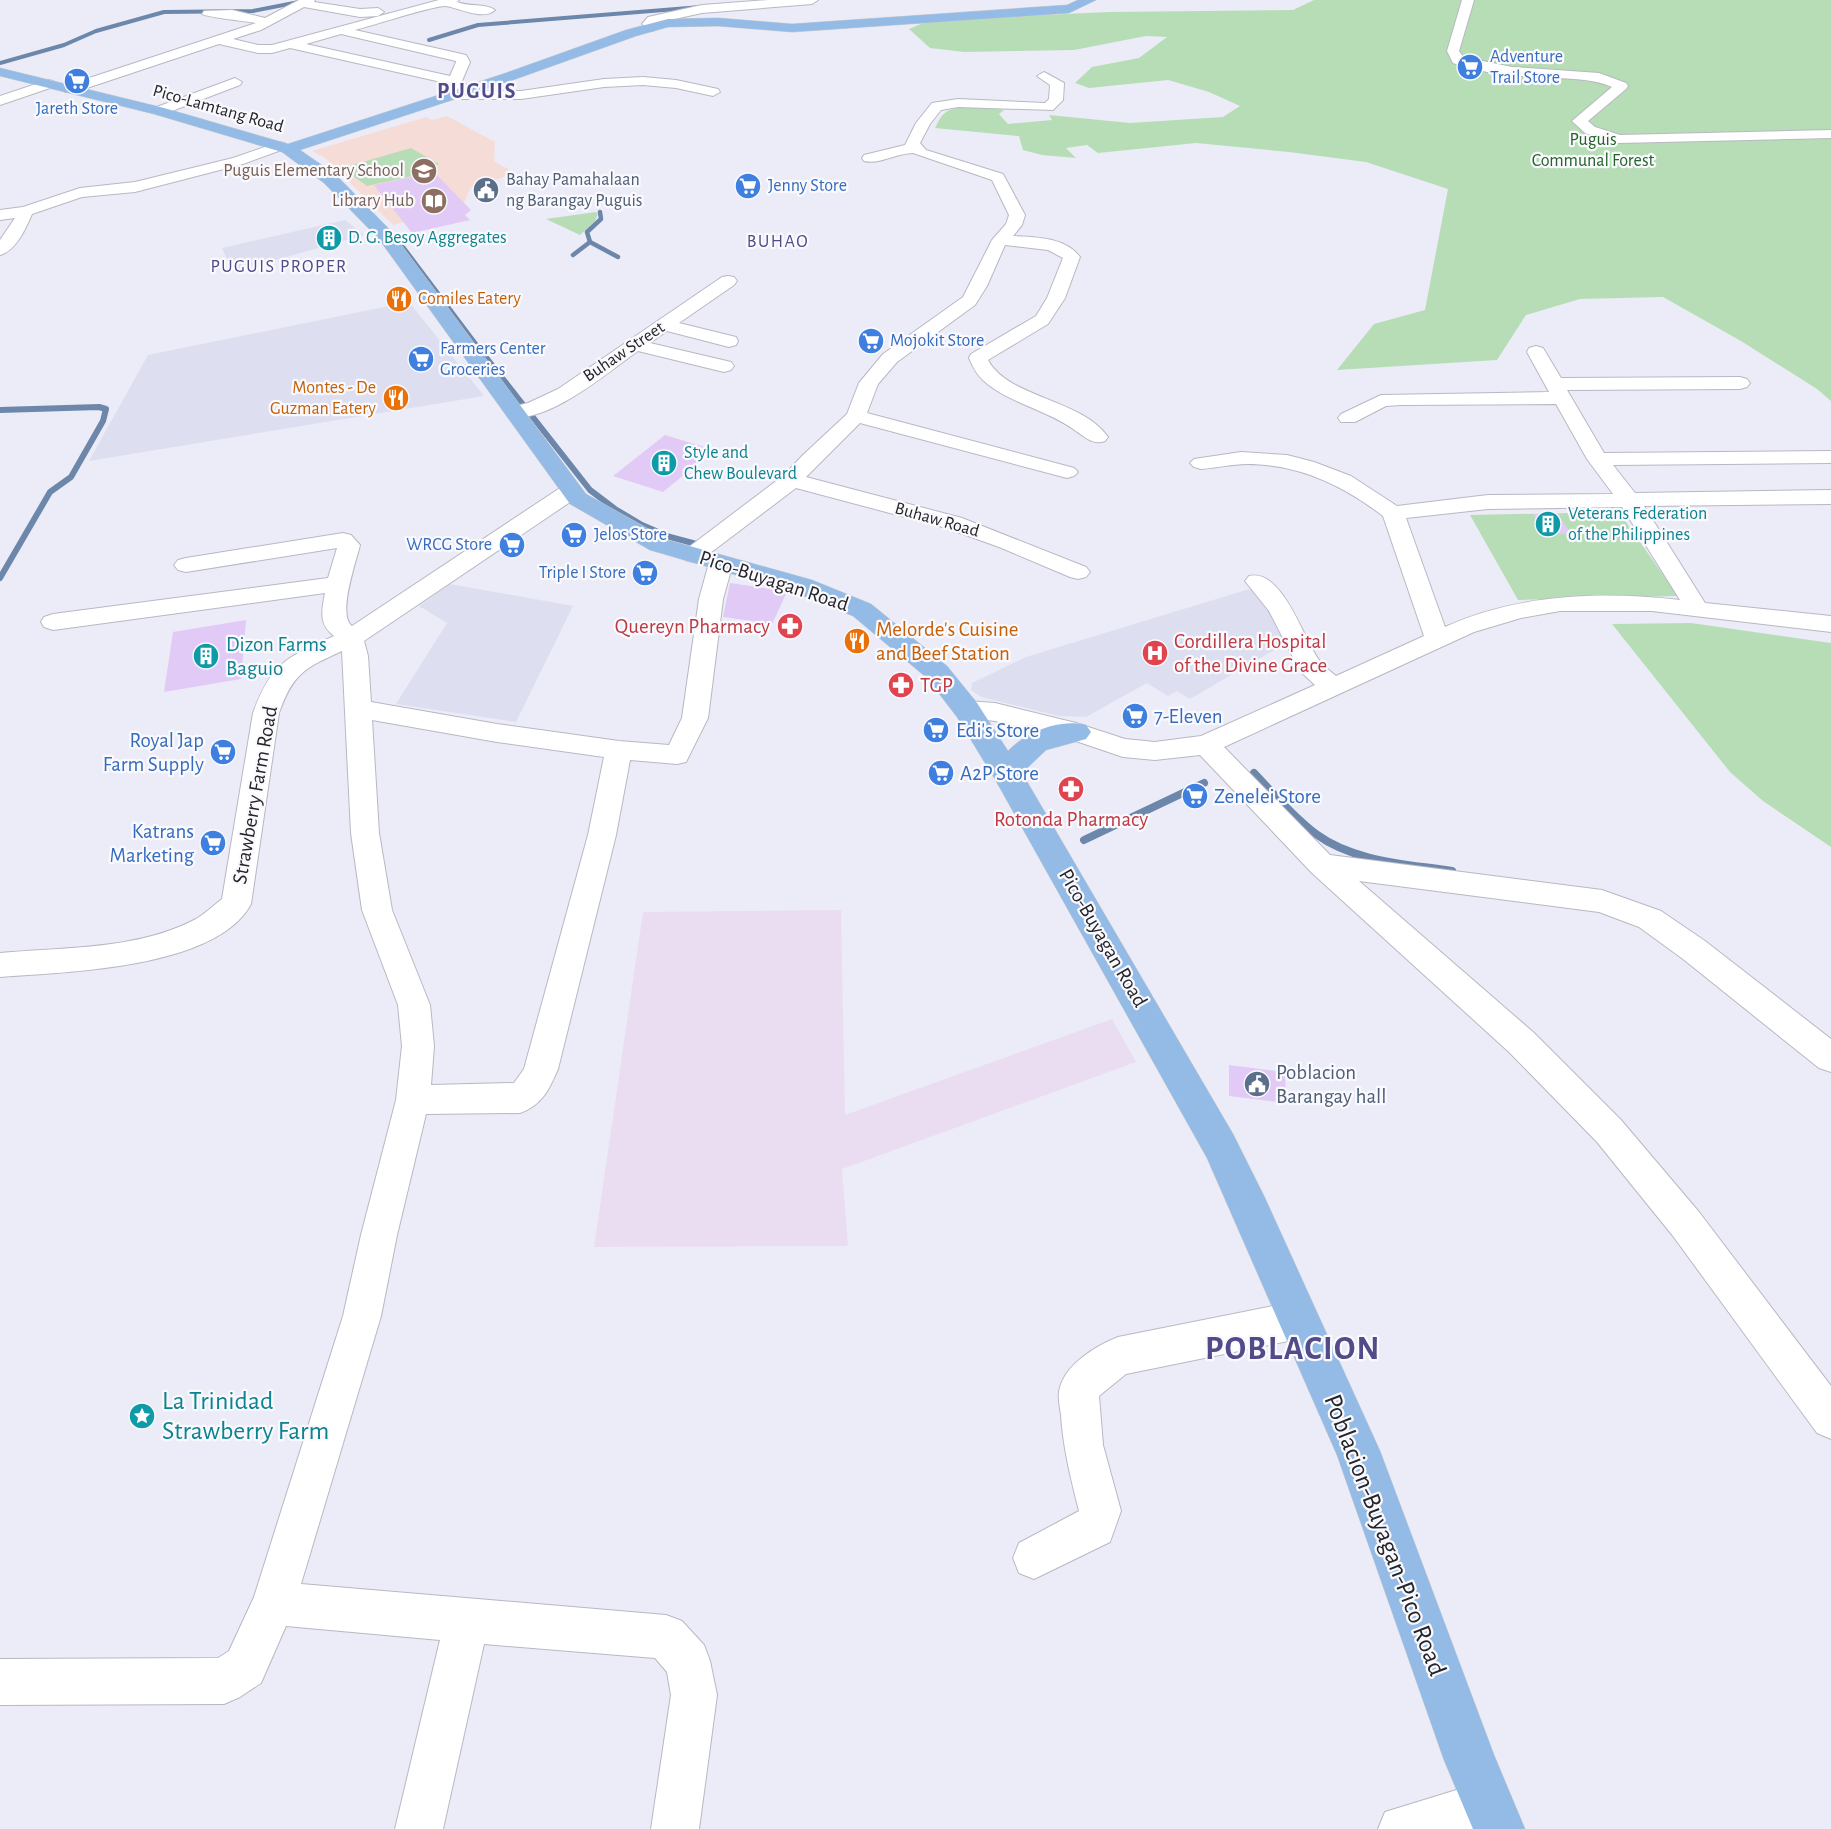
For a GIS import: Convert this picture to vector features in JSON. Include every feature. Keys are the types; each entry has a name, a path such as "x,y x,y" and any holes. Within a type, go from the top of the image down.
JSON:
{"main road":[{"name":"Pico-Lamtang Road","path":"0,72 159,111 284,148 450,95 461,86 653,27 689,21 792,28 1069,9 1089,0"},
{"name":"Pico-Buyagan Road","path":"284,148 330,179 385,235 524,410 571,491 585,504 645,539 803,586 862,610 937,672 967,710 1006,772 1220,1146"},
{"path":"1006,772 1033,743 1045,737 1076,732"},
{"name":"Poblacion-Buyagan-Pico Road","path":"1220,1146 1358,1451 1466,1750 1494,1816"}],"street":[{"path":"653,27 648,24 652,21 702,9 812,0"},
{"path":"1468,0 1453,51 1458,60 1472,65 1512,71 1599,77 1621,86 1579,121 1590,130 1619,139 1831,134"},
{"path":"70,89 268,22 305,2 360,13 391,16 415,23"},
{"path":"219,40 263,49 292,44 420,9 445,7 489,10"},
{"path":"208,14 232,14 268,22"},
{"path":"292,44 461,86 460,73 463,60 416,47 340,31"},
{"path":"134,54 152,61"},
{"path":"916,149 912,141 937,106 958,103 1048,107 1056,100 1058,83 1044,76"},
{"path":"450,95 522,95 612,82 643,81 676,84 713,92"},
{"path":"159,111 235,82"},
{"path":"0,101 48,84"},
{"path":"0,215 26,211 78,194 135,187 284,148"},
{"path":"693,555 792,480 810,459 856,416 869,383 890,358 948,316 977,291 989,258 1000,240 1014,225 1017,215 998,177 930,156 916,149 899,149 869,158"},
{"path":"0,250 15,233 26,211"},
{"path":"1000,240 1056,246 1065,249 1072,257 1048,312 1034,326 1005,340 978,358 980,366 992,380 1058,410 1098,438"},
{"name":"Buhaw Street","path":"524,410 565,393 728,281"},
{"path":"664,326 729,341"},
{"path":"636,345 724,366"},
{"path":"1536,352 1597,459 1629,500 1696,608"},
{"path":"1348,418 1381,401 1401,399 1740,383"},
{"path":"856,416 1067,472"},
{"path":"1597,459 1831,457"},
{"path":"1201,463 1247,458 1300,465 1361,489 1393,513 1437,640"},
{"name":"Buhaw Road","path":"792,480 954,523 1007,542 1078,572"},
{"name":"Strawberry Farm Road","path":"0,964 126,952 163,946 209,926 236,904 266,713 276,687 298,662 351,638 571,491"},
{"path":"1393,513 1488,502 1831,497"},
{"path":"0,1682 224,1681 245,1667 274,1602 362,1316 379,1235 413,1100 418,1046 414,1005 377,910 365,833 356,656 351,638 336,626 333,616 338,584 349,545 343,540 186,565"},
{"path":"357,709 415,717 497,733 673,756 681,752 695,718 711,599 721,563"},
{"path":"1257,580 1280,609 1309,665 1333,688"},
{"path":"53,622 338,584"},
{"path":"967,710 995,712 1076,732 1123,748 1155,751 1206,746 1465,627 1518,611 1560,604 1652,604 1831,624"},
{"path":"1206,746 1322,865 1521,1042 1609,1131 1686,1224 1831,1419"},
{"path":"413,1100 520,1098 529,1094 534,1086 541,1069 602,835 619,750"},
{"path":"1322,865 1602,901 1650,919 1695,950 1831,1058"},
{"path":"1034,1558 1095,1527 1100,1510 1083,1445 1079,1390 1089,1377 1118,1356 1298,1320"},
{"path":"274,1602 308,1607 666,1637 688,1661 694,1695 675,1829"},
{"path":"419,1829 467,1620"},
{"path":"1402,1829 1494,1816"}],"shaded area":[{"name":"Puguis Elementary School","path":"447,116 495,142 494,161 515,173 470,188 462,209 393,225 325,158 312,151 426,117 432,120"},
{"name":"D. G. Besoy Aggregates","path":"345,220 364,235 233,272 222,248"},
{"path":"409,302 484,396 89,461 148,355"},
{"path":"450,584 573,606 516,722 396,704 447,623 419,606"},
{"name":"Cordillera Hospital of the Divine Grace","path":"1256,587 1288,642 1190,699 1177,691 1168,696 1147,683 1086,717 1059,716 981,697 971,690 972,683 1026,657"},
{"path":"841,910 845,1115 1112,1019 1136,1062 842,1169 848,1246 594,1247 643,912"}],"green space":[{"name":"Puguis Communal Forest","path":"1314,0 1831,0 1831,401 1817,389 1741,341 1663,297 1580,299 1526,315 1497,360 1337,370 1374,324 1425,310 1448,189 1366,162 1289,152 1196,143 1098,153 1087,145 1066,148 1076,158 1042,155 1023,150 1019,136 935,128 946,112 966,107 1004,110 999,114 1008,124 1052,120 1049,115 1130,123 1223,117 1240,106 1209,92 1168,80 1089,88 1075,83 1092,67 1139,58 1167,37 1146,36 1074,50 964,52 930,48 909,29 930,20 1109,12 1293,10"},
{"path":"411,148 439,164 426,173 367,186 342,168"},
{"path":"596,212 598,214 595,221 580,235 546,219"},
{"path":"1619,512 1678,596 1518,600 1470,515"},
{"path":"1691,623 1831,643 1831,847 1763,801 1730,772 1612,624"}],"building":[{"path":"434,172 471,210 465,215 470,220 412,233 374,185"},
{"name":"Style and Chew Boulevard","path":"665,435 714,450 663,492 613,476"},
{"name":"Veterans Federation of the Philippines","path":"1533,514 1558,514 1571,534 1546,534"},
{"path":"730,583 778,590 786,594 772,624 723,617"},
{"name":"Dizon Farms Baguio","path":"246,620 241,679 164,692 173,632"},
{"name":"Poblacion Barangay hall","path":"1229,1065 1285,1072 1286,1103 1229,1096"}],"waterway":[{"path":"0,63 64,45 96,31 164,12 253,11 309,0"},
{"path":"429,40 478,25 701,7"},
{"path":"590,242 587,232 601,219 600,212"},
{"path":"397,239 485,356"},
{"path":"573,255 590,242"},
{"path":"590,242 618,257"},
{"path":"484,355 590,490 615,509 642,525 670,537 700,545"},
{"path":"0,410 99,407 106,409 103,421 71,477 50,492 0,578"},
{"path":"1254,773 1299,820 1316,834 1347,851 1399,864 1452,871"},
{"path":"1084,840 1204,783"}],"place":[{"name":"Adventure Trail Store","path":"1470,67"},
{"name":"Jareth Store","path":"77,81"},
{"name":"Puguis Elementary School","path":"424,171"},
{"name":"Jenny Store","path":"748,186"},
{"name":"Bahay Pamahalaan ng Barangay Puguis","path":"486,190"},
{"name":"Library Hub","path":"434,201"},
{"name":"D. G. Besoy Aggregates","path":"329,238"},
{"name":"Comiles Eatery","path":"399,299"},
{"name":"Mojokit Store","path":"871,341"},
{"name":"Farmers Center Groceries","path":"421,359"},
{"name":"Montes - De Guzman Eatery","path":"396,398"},
{"name":"Style and Chew Boulevard","path":"664,463"},
{"name":"Veterans Federation of the Philippines","path":"1548,524"},
{"name":"Jelos Store","path":"574,535"},
{"name":"WRCG Store","path":"512,545"},
{"name":"Triple I Store","path":"645,573"},
{"name":"Quereyn Pharmacy","path":"790,626"},
{"name":"Melorde's Cuisine and Beef Station","path":"857,641"},
{"name":"Cordillera Hospital of the Divine Grace","path":"1155,653"},
{"name":"Dizon Farms Baguio","path":"206,656"},
{"name":"TGP","path":"901,685"},
{"name":"7-Eleven","path":"1135,716"},
{"name":"Edi's Store","path":"936,730"},
{"name":"Royal Jap Farm Supply","path":"223,752"},
{"name":"A2P Store","path":"941,773"},
{"name":"Rotonda Pharmacy","path":"1071,789"},
{"name":"Zenelei Store","path":"1195,796"},
{"name":"Katrans Marketing","path":"213,843"},
{"name":"Poblacion Barangay hall","path":"1257,1084"},
{"name":"La Trinidad Strawberry Farm","path":"142,1416"}],"district":[{"name":"PUGUIS","path":"477,91"},
{"name":"BUHAO","path":"778,242"},
{"name":"PUGUIS PROPER","path":"279,267"},
{"name":"POBLACION","path":"1293,1349"}]}
